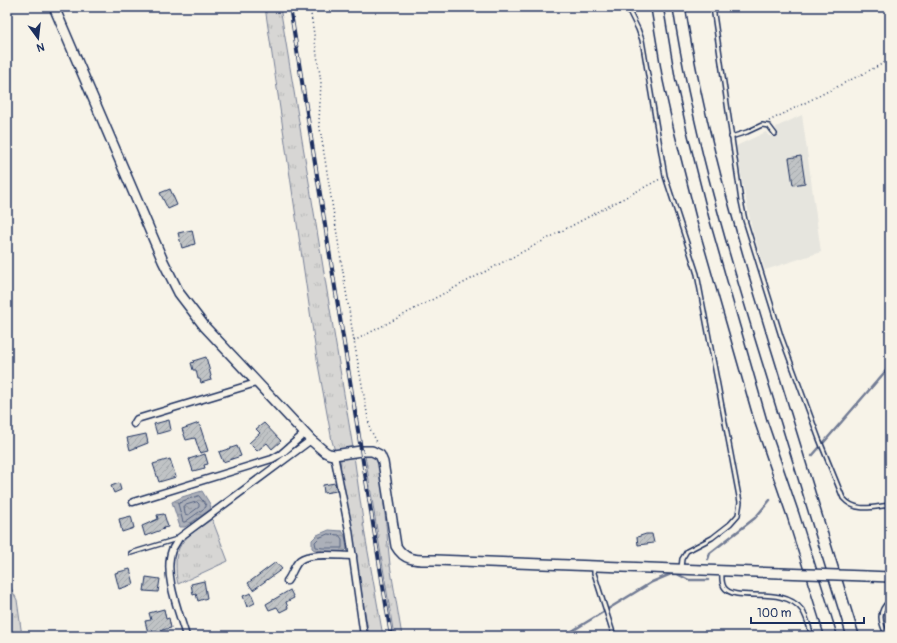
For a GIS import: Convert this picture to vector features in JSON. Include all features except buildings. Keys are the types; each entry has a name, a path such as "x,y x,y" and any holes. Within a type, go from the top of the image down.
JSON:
{"highway":[{"path":"657,7 669,79 679,126 703,220 761,422 831,636"},
{"path":"679,7 700,120 724,214 853,636"}],"street":[{"path":"54,7 176,288 205,327 308,437 325,452 334,455 372,451 380,455 383,462 396,546 400,554 413,559 890,577"},
{"path":"134,424 137,419 256,382"},
{"path":"133,502 272,459 308,437"},
{"path":"186,636 171,583 170,574 172,550 179,538 308,437"},
{"path":"334,455 343,496 353,556 364,636"},
{"path":"287,581 297,564 305,557 353,556"}],"lane":[{"path":"627,7 642,40 665,176 697,274 740,502 738,515 730,524 712,538 687,551 682,559 681,568"},
{"path":"713,7 740,201 781,336 819,439 843,498 849,504 860,508 890,505"},
{"path":"732,137 762,125 769,126 775,134"},
{"path":"131,552 179,538"},
{"path":"594,566 594,573 614,636"},
{"path":"722,570 722,581 724,588 732,593 783,597 793,602 802,610 812,636"},
{"path":"887,636 881,624 881,614 884,605 890,601"}],"path":[{"path":"310,7 321,82 319,122 354,341 370,429 380,448 380,455"},
{"path":"762,125 890,60"},
{"path":"354,341 665,176"}],"shaded area":[{"path":"802,115 821,252 765,270 752,229 736,146 766,132 769,136 777,134 776,127"}],"green space":[{"path":"265,7 280,7 353,448 335,451 332,441 317,359"},
{"path":"365,455 375,456 380,463 390,565 402,636 394,636"},
{"path":"354,456 365,535 383,636 369,636 340,468 343,457"},
{"path":"212,519 228,561 178,584 176,576 176,563 179,548 193,532"},
{"path":"7,580 17,600 22,636 7,636"}],"water":[{"path":"202,491 210,504 211,509 185,527 180,527 172,502 182,497"},
{"path":"329,530 342,531 345,535 347,549 344,552 323,553 312,548 312,540 317,535"}],"waterway":[{"path":"7,11 13,7"},
{"path":"812,456 890,366"},
{"path":"708,559 710,553 755,518 770,500"},
{"path":"564,636 652,582 671,574 677,574 689,580 708,580"}],"railway":[{"path":"290,7 391,636"}]}
